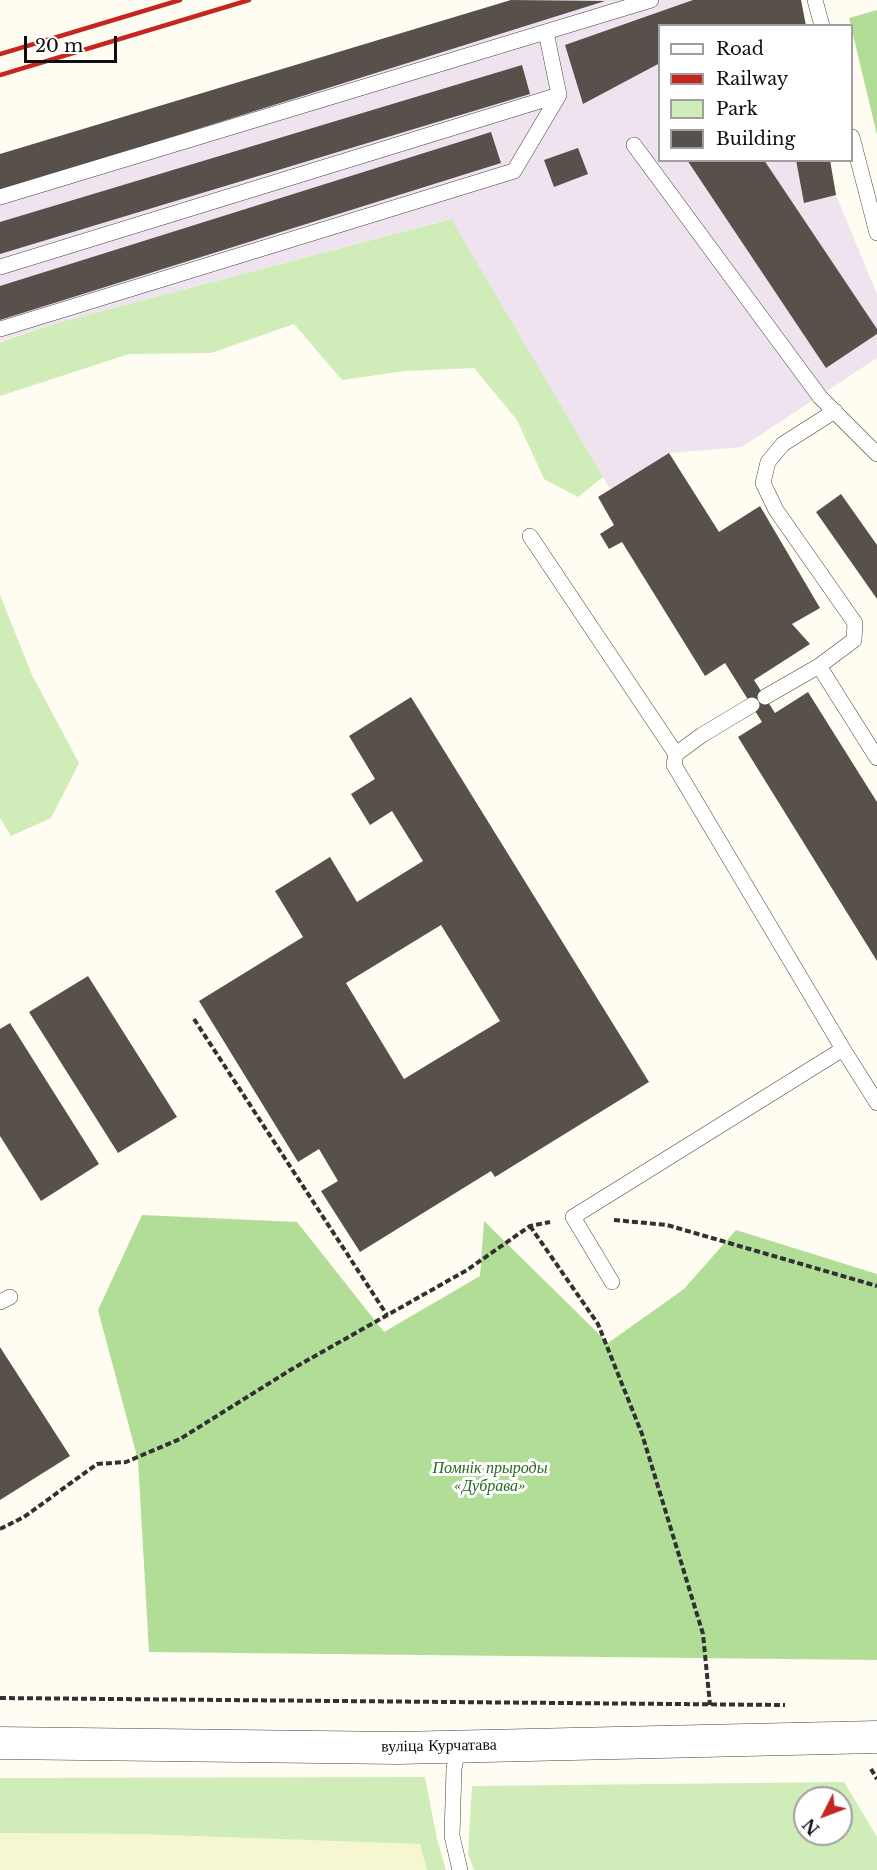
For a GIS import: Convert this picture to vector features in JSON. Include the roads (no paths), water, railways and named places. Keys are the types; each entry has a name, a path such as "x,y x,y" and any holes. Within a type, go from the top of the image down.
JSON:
{"street":[{"name":"вуліца Курчатава","path":"0,1743 398,1748 877,1737"}],"lane":[{"path":"0,197 651,0"},
{"path":"815,0 821,24"},
{"path":"0,329 514,171 559,95 546,32"},
{"path":"0,267 559,95"},
{"path":"853,141 877,233"},
{"path":"634,145 820,397 877,454"},
{"path":"765,697 819,666 854,640 855,623 776,510 763,483 768,462 783,444 835,411"},
{"path":"530,536 676,754"},
{"path":"819,666 877,758"},
{"path":"752,705 702,735 676,754 674,765 877,1103"},
{"path":"612,1282 573,1217 843,1049"},
{"path":"458,1747 454,1769 452,1836 460,1870"}],"railway":[{"path":"0,54 180,0"},
{"path":"0,75 249,0"}],"park label":[{"name":"Помнік прыроды «Дубрава»","path":"490,1477"}]}
